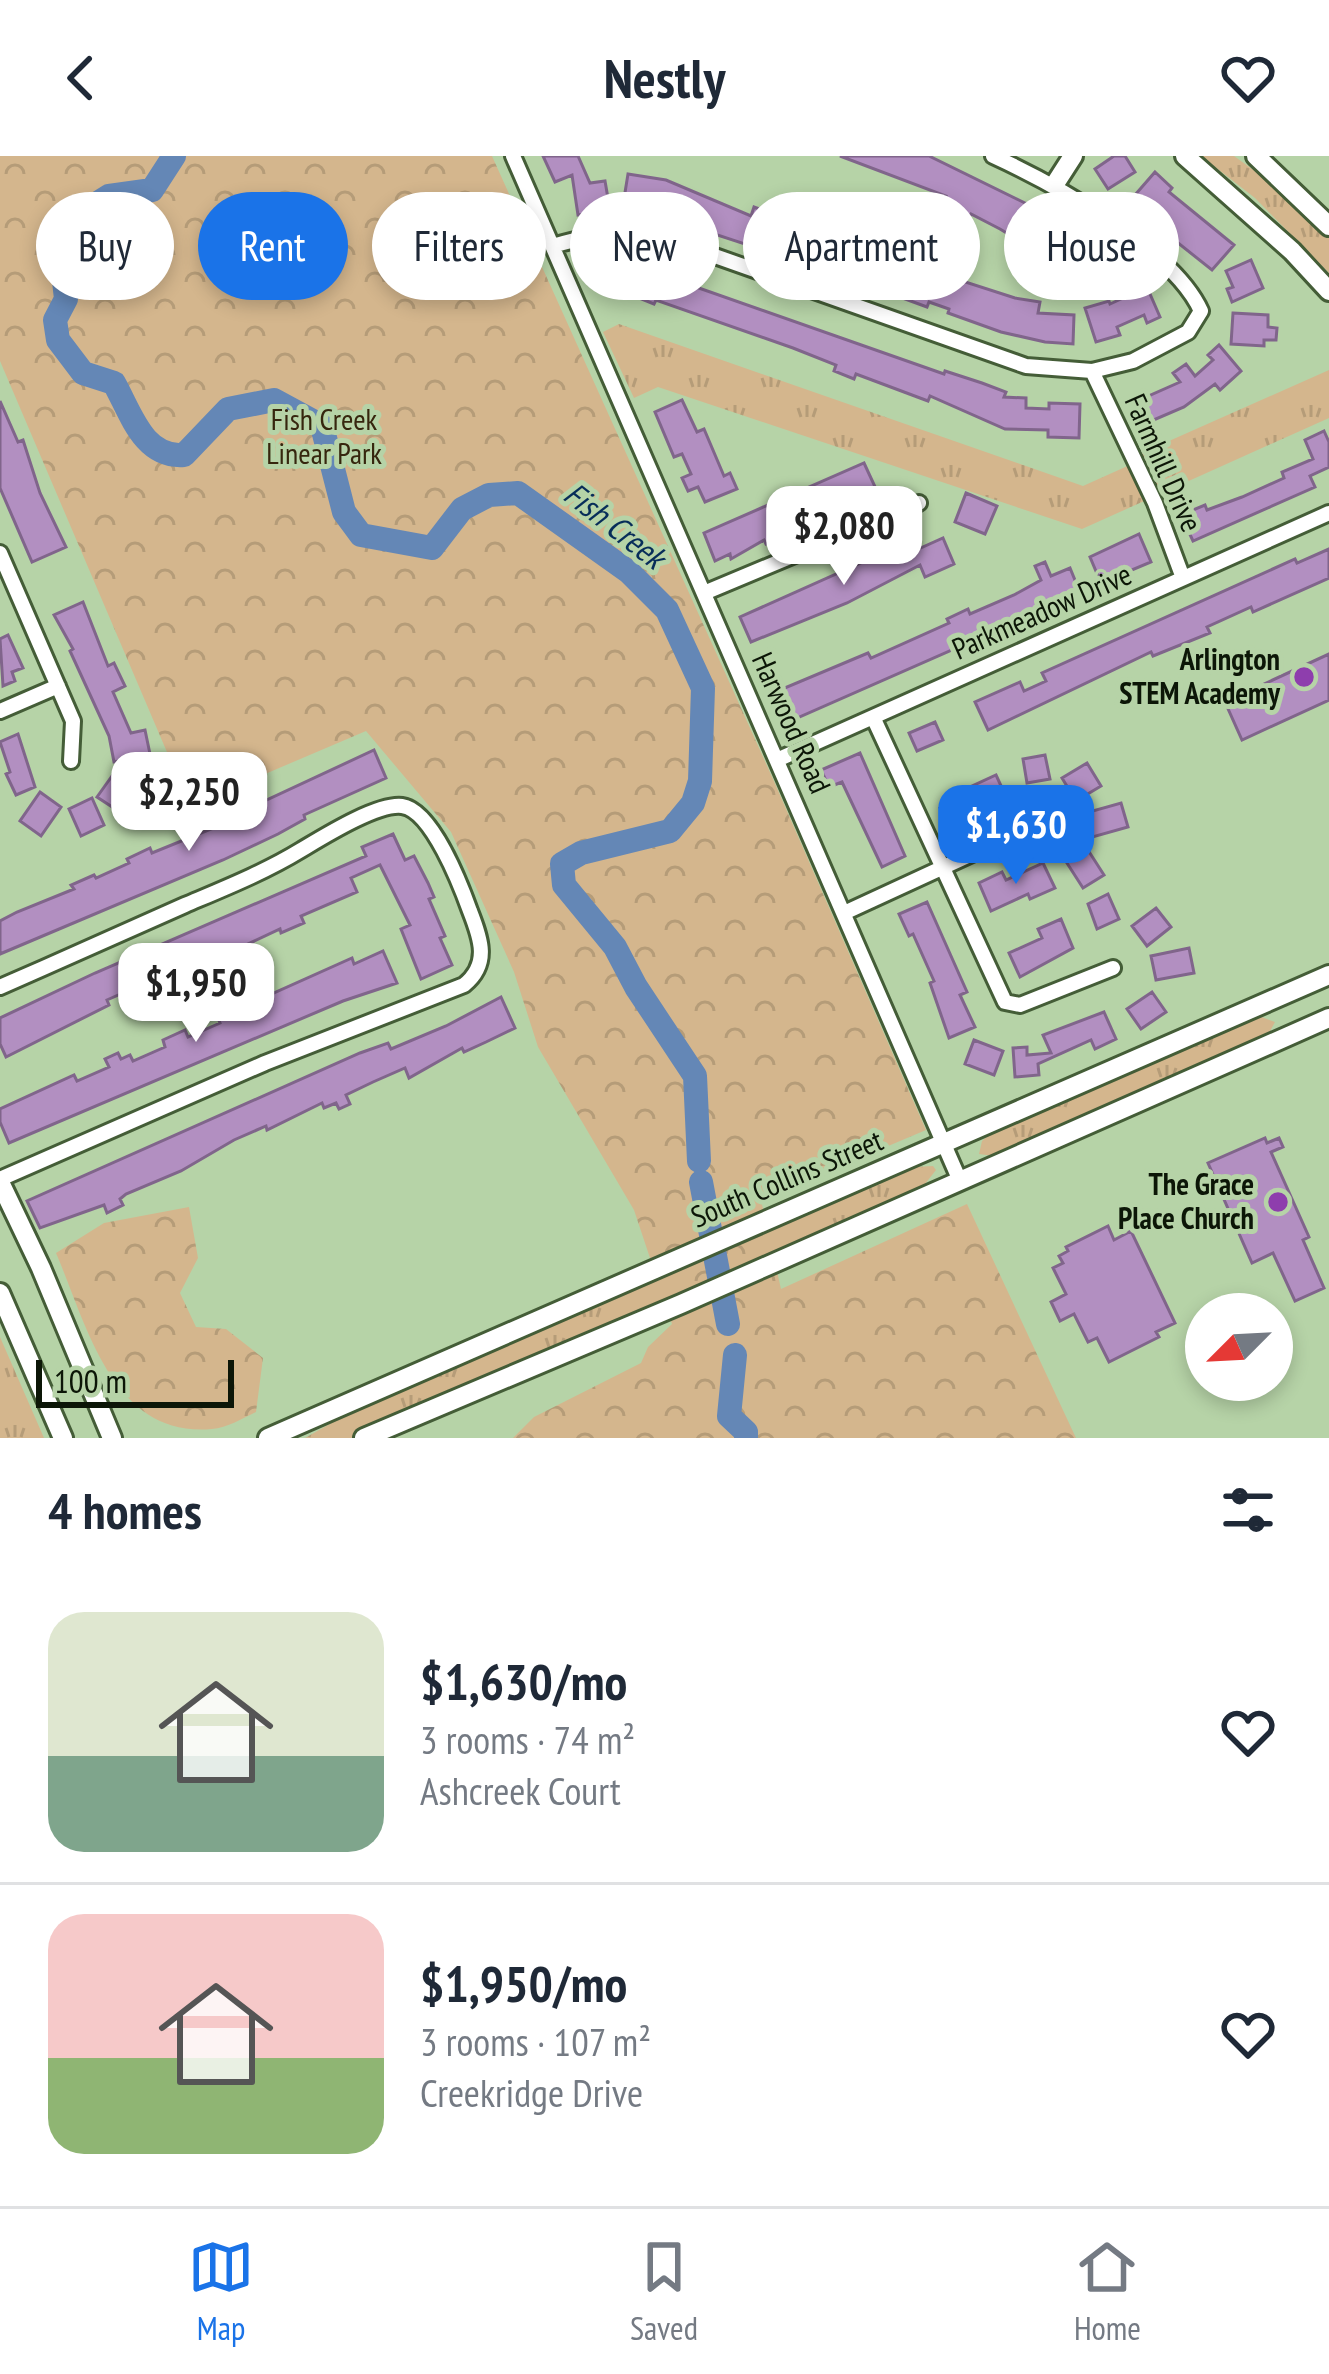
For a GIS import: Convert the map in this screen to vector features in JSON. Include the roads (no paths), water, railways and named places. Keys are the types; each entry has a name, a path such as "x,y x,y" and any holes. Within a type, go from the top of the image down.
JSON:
{"main road":[{"path":"1055,184 1072,156"},
{"path":"1185,156 1292,251 1329,291"},
{"path":"1256,156 1329,226"},
{"name":"South Collins Street","path":"268,1438 1329,975"},
{"path":"364,1438 762,1269 1329,1018"},
{"path":"0,1180 112,1438"},
{"path":"0,1293 63,1438"}],"street":[{"name":"Harwood Road","path":"513,156 960,1181"},
{"path":"553,246 595,233 639,233 1026,366 1092,371 1133,361 1188,332 1201,311 1175,273 1055,184 993,156"},
{"name":"Farmhill Drive","path":"1092,371 1155,503 1183,578"},
{"path":"704,593 919,503"},
{"name":"Parkmeadow Drive","path":"777,760 1329,512"},
{"path":"0,553 73,721 71,761"},
{"path":"0,711 58,686"},
{"path":"873,717 1004,1002 1021,1005 1113,968"},
{"path":"0,987 277,865 380,810 403,806 425,824 449,859 481,941 482,963 477,975 464,985 284,1055 0,1180"},
{"path":"844,913 1037,824"}],"waterway":[{"name":"Fish Creek","path":"174,156 152,190 109,196 74,218 60,245 66,299 55,320 58,340 83,373 114,383 148,441 170,454 184,455 228,409 274,400 322,426 344,512 361,535 432,548 462,509 489,495 518,493 629,572 667,610 703,688 700,781 693,803 670,831 581,853 562,864 564,885 615,947 695,1076 699,1161"},
{"name":"Fish Creek","path":"701,1182 728,1324"},
{"name":"Fish Creek","path":"735,1355 729,1416 746,1432 746,1438"}],"place":[{"name":"Arlington STEM Academy","path":"1304,677"},
{"name":"The Grace Place Church","path":"1278,1202"}],"park label":[{"name":"Fish Creek Linear Park","path":"324,437"}]}
